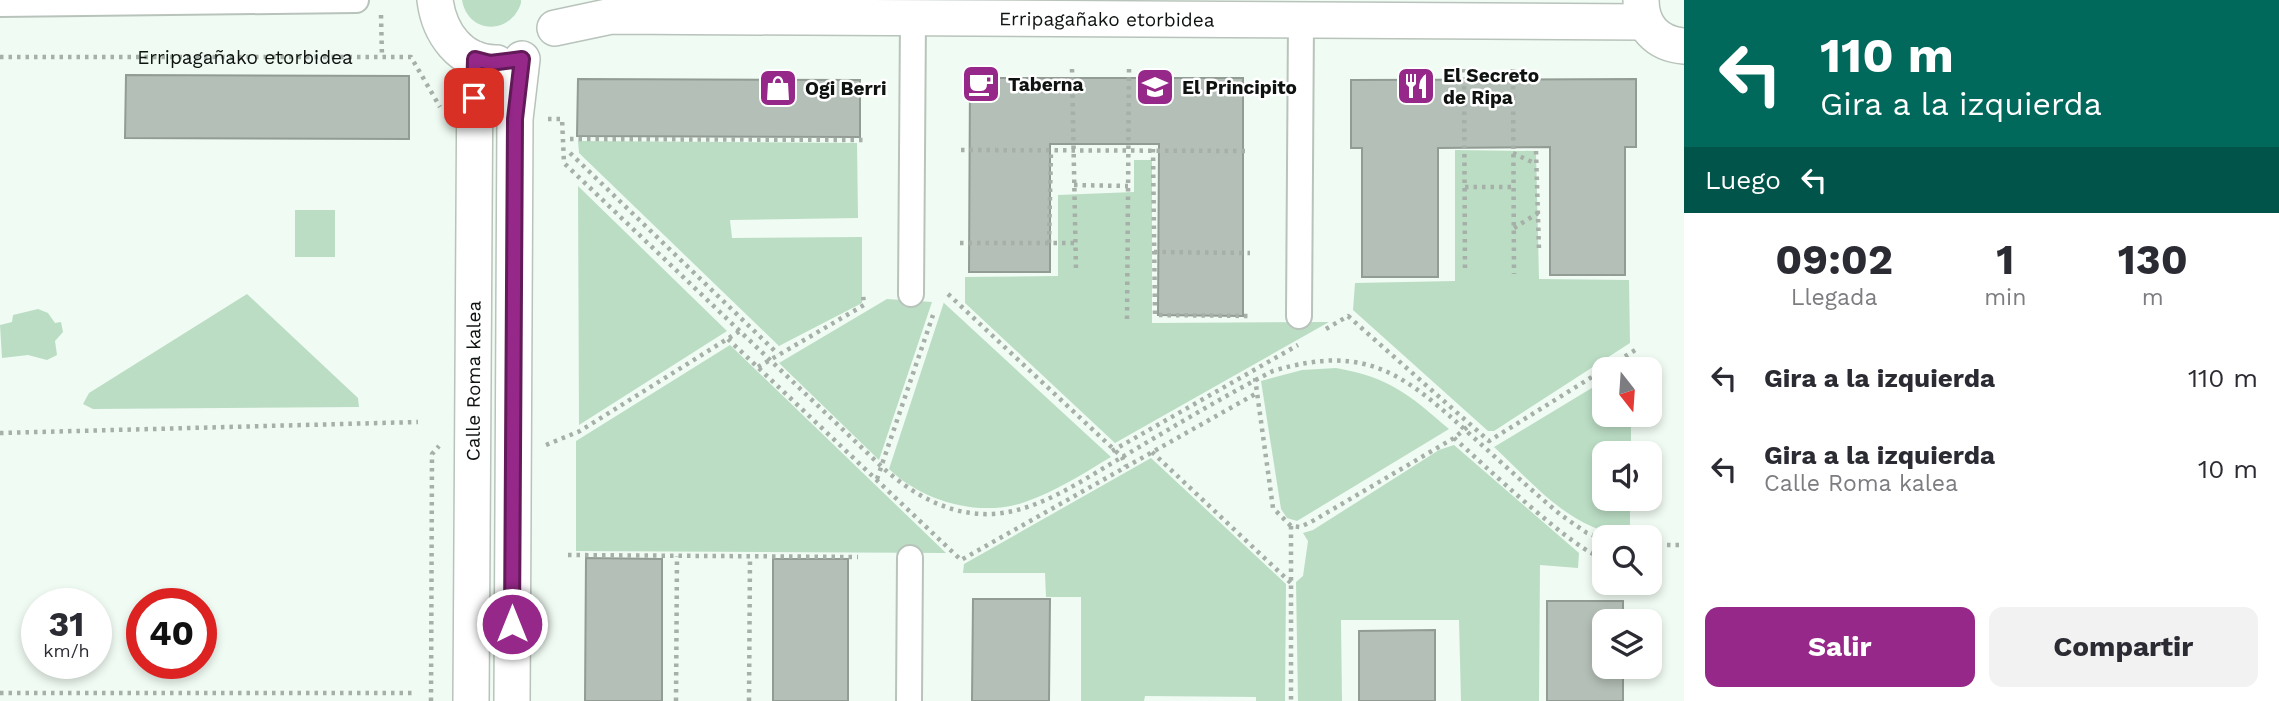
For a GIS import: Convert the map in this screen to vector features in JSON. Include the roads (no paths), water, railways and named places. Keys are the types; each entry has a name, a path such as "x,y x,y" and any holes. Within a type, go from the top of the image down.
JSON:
{"street":[{"path":"12,2 356,0"},
{"path":"414,0 435,0 437,19 446,36 458,49 475,59 490,63 522,59 535,51 558,14"},
{"path":"1642,11 1661,41 1684,46"},
{"name":"Erripagañako etorbidea","path":"558,14 1301,20 1642,11"},
{"path":"911,294 913,18"},
{"path":"1299,316 1301,20"},
{"name":"Calle Roma kalea","path":"471,701 475,59"},
{"path":"512,701 515,119 522,59"},
{"path":"909,701 910,558"}],"place":[{"name":"Taberna","path":"981,84"},
{"name":"El Secreto de Ripa","path":"1416,86"},
{"name":"El Principito","path":"1155,87"},
{"name":"Ogi Berri","path":"778,88"}]}
